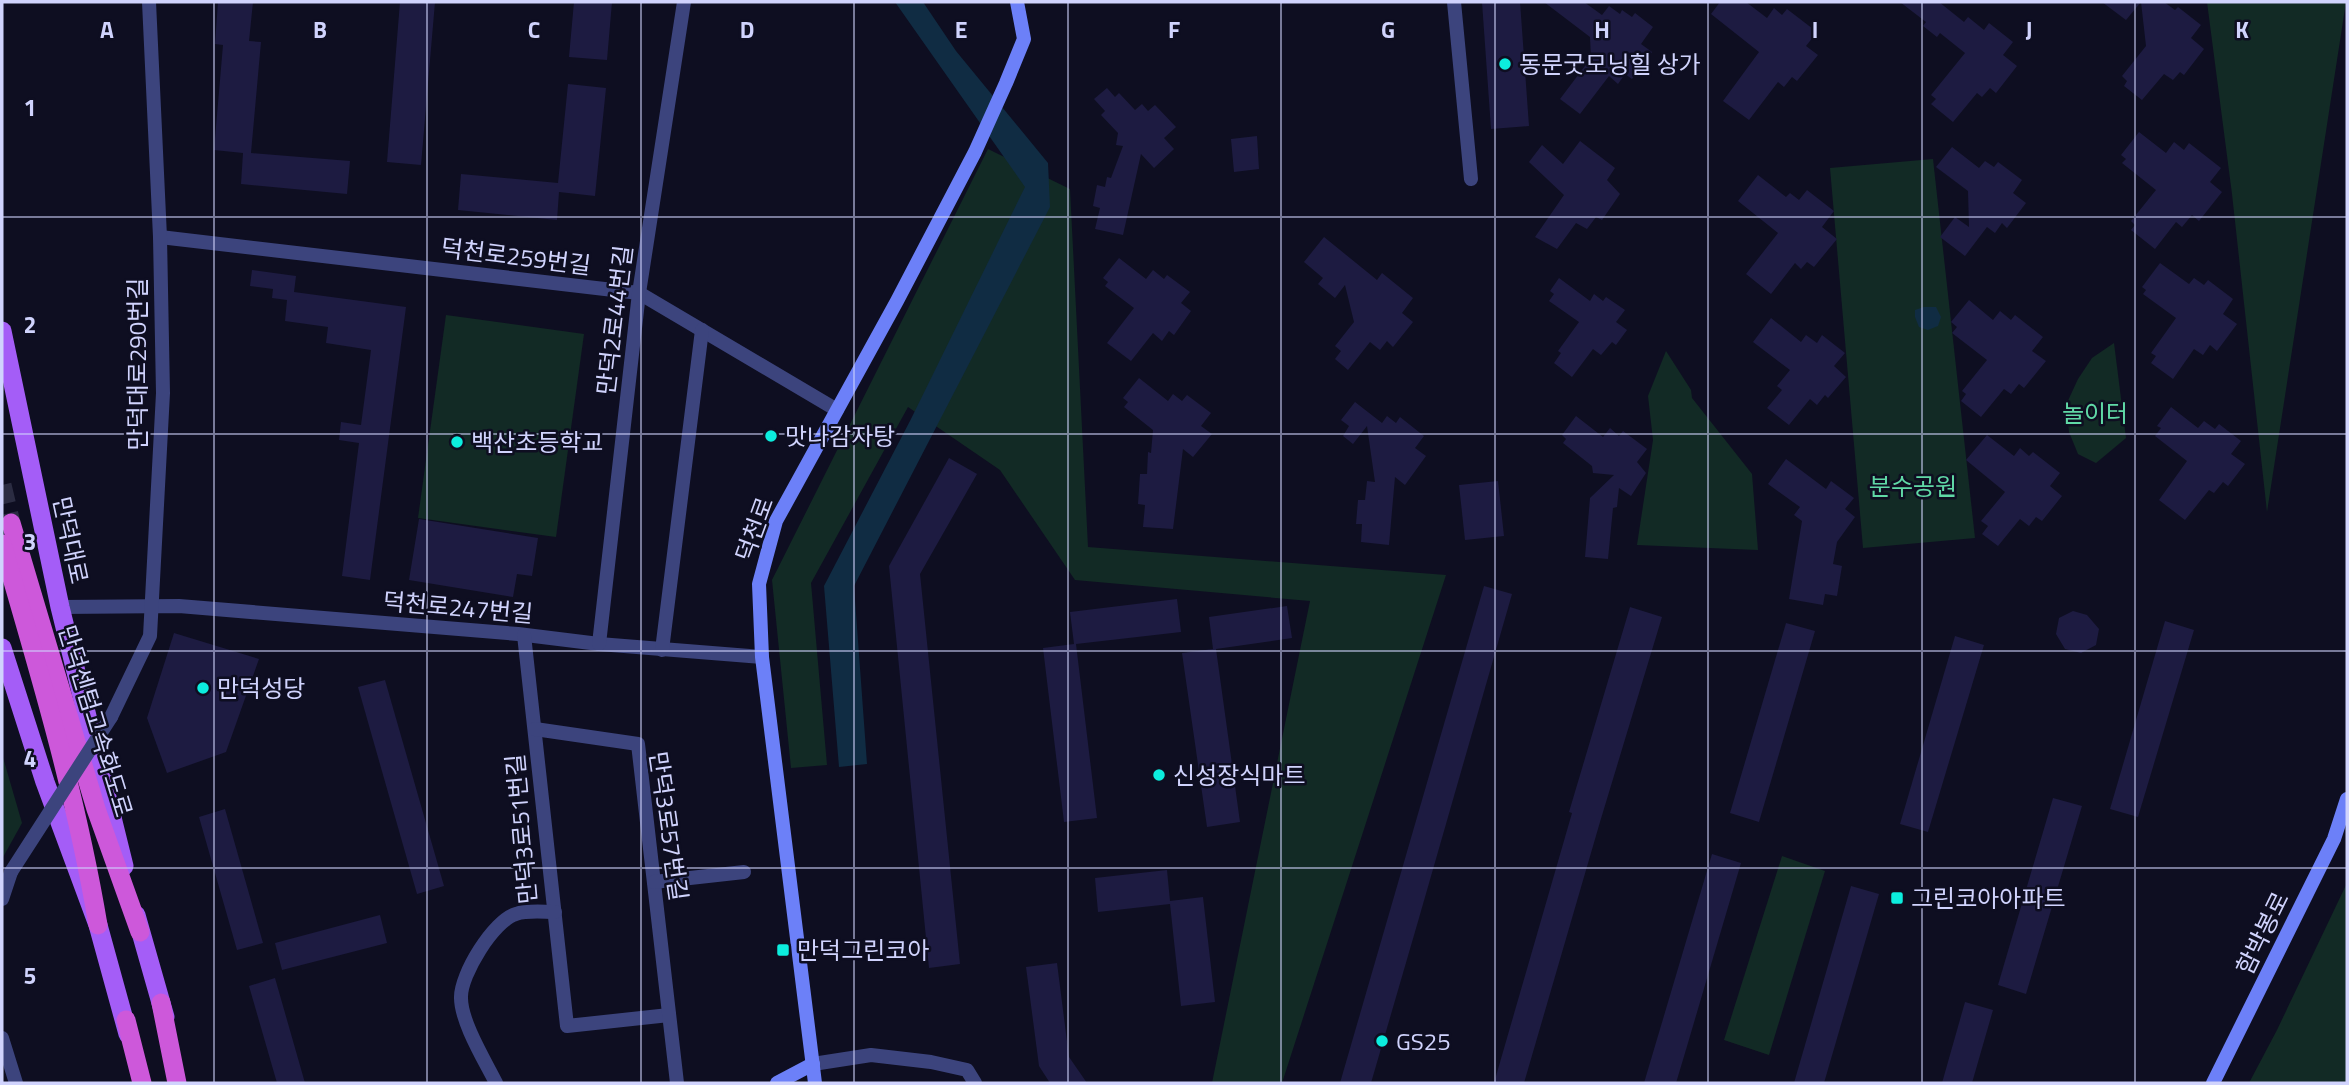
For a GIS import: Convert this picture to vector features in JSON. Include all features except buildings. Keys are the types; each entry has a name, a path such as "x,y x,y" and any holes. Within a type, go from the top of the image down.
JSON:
{"highway":[{"name":"만덕센텀고속화도로","path":"11,523 96,809 140,932"},
{"name":"만덕센텀고속화도로","path":"2,544 64,758 86,855 98,925"},
{"path":"161,1003 177,1083"},
{"path":"126,1020 139,1083"}],"main road":[{"name":"덕천로","path":"815,1083 762,657 759,584 776,521 975,152 1006,83 1024,39 1017,2"},
{"name":"만덕대로","path":"2,331 60,607 140,932 184,1083"},
{"path":"2,648 45,782 98,925 126,1020"},
{"name":"함박봉로","path":"2213,1083 2334,839 2347,799"},
{"path":"778,1083 813,1064"}],"street":[{"name":"만덕대로290번길","path":"2,899 11,872 111,717 150,636 163,393 160,237 149,2"},
{"name":"만덕2로44번길","path":"599,644 639,293 684,2"},
{"path":"1454,2 1471,178"},
{"name":"덕천로259번길","path":"160,237 639,293 837,410"},
{"path":"662,650 702,330"},
{"name":"덕천로247번길","path":"60,607 179,606 762,657"},
{"name":"만덕3로51번길","path":"496,1083 470,1030 460,996 472,963 487,937 515,914 555,912 524,635"},
{"name":"만덕3로57번길","path":"534,729 638,744 677,1083"},
{"path":"654,882 744,872"},
{"path":"555,912 567,1026 669,1015"},
{"path":"2,1038 16,1083"},
{"path":"813,1064 871,1055 931,1062 967,1070 975,1083"}],"green space":[{"path":"2207,2 2346,2 2267,512 2232,194"},
{"path":"988,149 1070,189 1088,547 1446,575 1282,1083 1212,1083 1310,601 1075,580 1000,470 908,407 811,583 827,765 791,768 772,580"},
{"name":"분수공원","path":"1933,159 1975,538 1863,548 1830,168"},
{"path":"446,315 584,334 556,537 418,518"},
{"name":"놀이터","path":"2114,343 2126,438 2096,463 2078,454 2069,432 2066,405 2092,358"},
{"path":"1666,351 1691,390 1692,398 1752,474 1758,550 1637,545 1653,440 1648,396"},
{"path":"2,754 22,823 2,859"},
{"path":"1782,856 1825,871 1769,1055 1724,1040"},
{"path":"2347,883 2347,1083 2249,1083 2277,1030"}],"water":[{"path":"895,2 923,2 956,51 1048,163 1050,207 854,586 867,764 839,767 824,586 911,419 1025,187"},
{"path":"1936,307 1941,317 1938,326 1928,330 1919,327 1915,310"}],"tunnel":[{"path":"2,485 11,523"}],"place":[{"name":"동문굿모닝힐 상가","path":"1505,64"},
{"name":"맛나감자탕","path":"771,436"},
{"name":"백산초등학교","path":"457,442"},
{"name":"만덕성당","path":"203,688"},
{"name":"신성장식마트","path":"1159,775"},
{"name":"그린코아아파트","path":"1897,898"},
{"name":"만덕그린코아","path":"783,950"},
{"name":"GS25","path":"1382,1041"}]}
